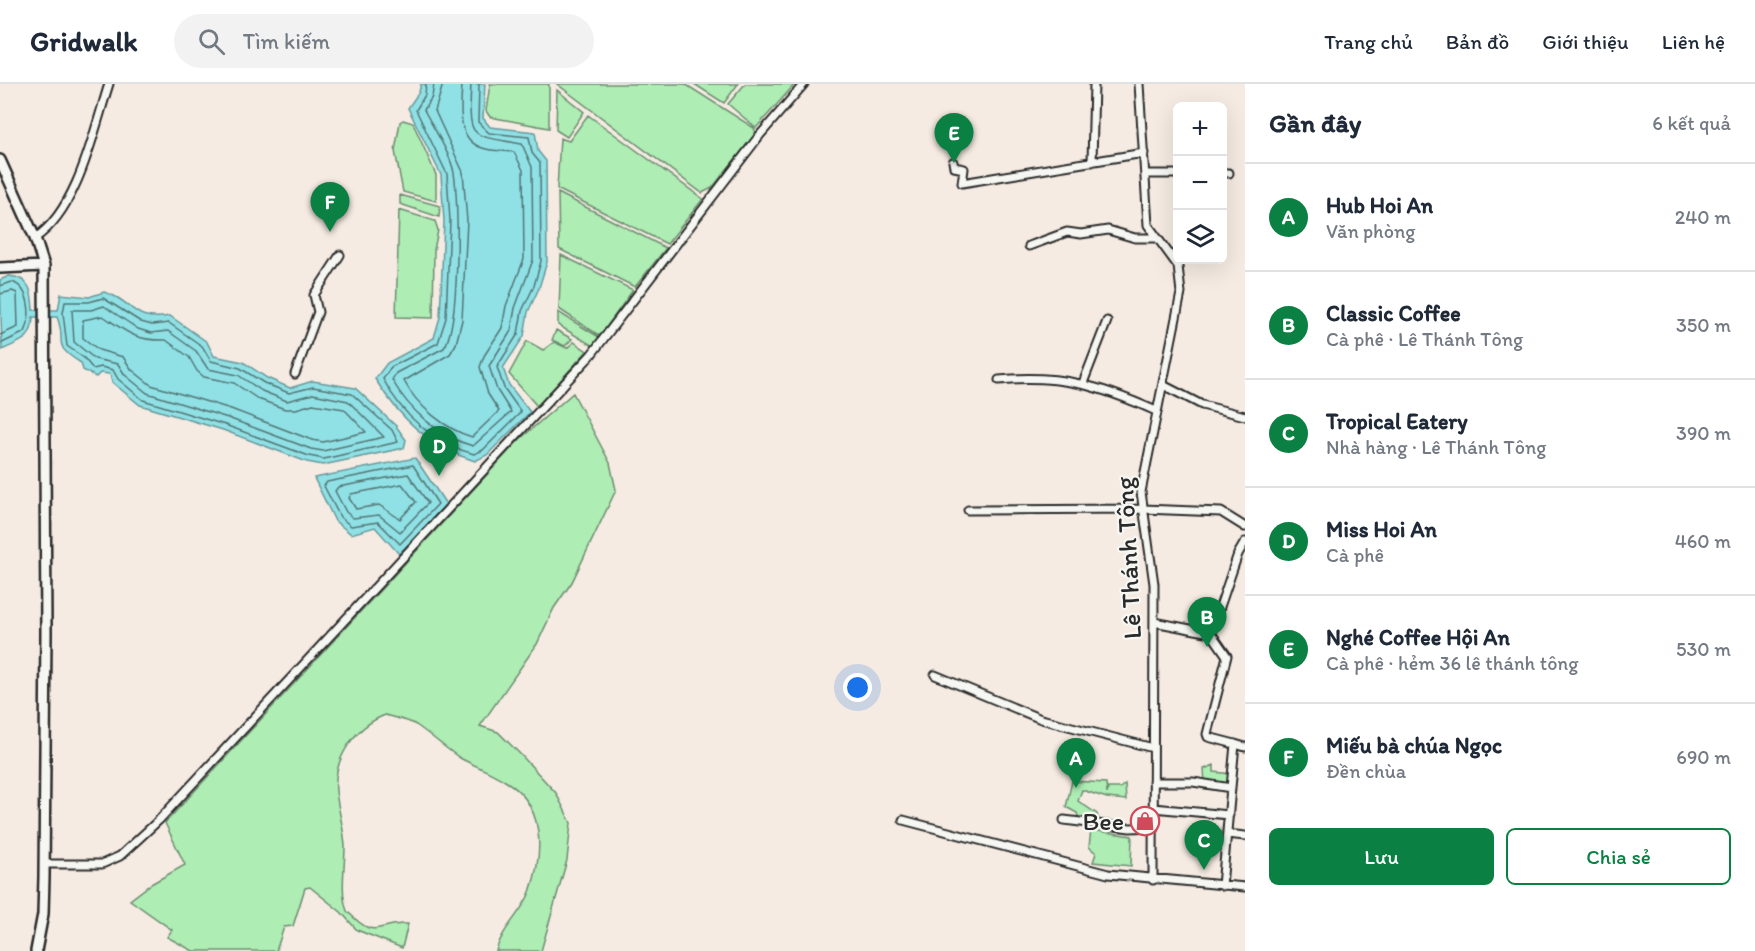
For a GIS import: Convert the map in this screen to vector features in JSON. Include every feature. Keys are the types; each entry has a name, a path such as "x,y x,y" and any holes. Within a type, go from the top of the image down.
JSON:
{"street":[{"path":"35,238 72,192 89,153 90,142 109,84"},
{"path":"44,864 102,864 120,856 159,820 591,356 760,135 804,84"},
{"path":"1092,162 1094,84"},
{"name":"Lê Thánh Tông","path":"1139,84 1148,225 1178,266 1182,293 1141,492 1154,584 1153,880"},
{"path":"953,162 954,167 964,169 962,183 1144,153"},
{"path":"0,160 35,238 44,266 46,633 44,864 43,914 36,951"},
{"path":"1145,174 1173,174"},
{"path":"1029,246 1067,232 1081,234 1108,230 1135,238 1157,238"},
{"path":"295,374 318,312 314,295 340,255"},
{"path":"0,268 44,266"},
{"path":"1083,383 1107,321"},
{"path":"999,380 1028,377 1083,383 1156,411"},
{"path":"1163,384 1202,405 1245,416"},
{"path":"968,510 1143,509 1221,513 1245,527"},
{"path":"1211,633 1238,554 1245,542"},
{"path":"1154,622 1211,633 1227,656 1207,734 1208,737 1245,747"},
{"path":"935,675 1041,719 1082,732 1153,748"},
{"path":"1222,886 1235,744"},
{"path":"1153,782 1193,782 1231,788"},
{"path":"1153,808 1229,815"},
{"path":"903,820 1086,870 1153,880 1245,887"},
{"path":"1064,820 1130,828 1153,827"},
{"path":"1227,834 1245,836"}],"green space":[{"path":"490,84 549,84 549,128 490,117 486,111"},
{"path":"557,84 685,84 754,128 756,133 712,188 702,193"},
{"path":"694,84 738,84 724,103"},
{"path":"745,84 795,84 756,128 728,104"},
{"path":"557,90 584,112 567,137 556,130"},
{"path":"588,115 703,199 667,244 557,189 560,138 569,141"},
{"path":"403,120 413,123 436,175 436,201 403,192 395,151 400,122"},
{"path":"558,193 666,248 635,287 559,249"},
{"path":"400,195 440,206 439,217 400,204"},
{"path":"399,210 435,221 438,230 434,250 433,318 396,317"},
{"path":"561,255 633,290 600,336 559,309"},
{"path":"558,312 599,337 593,346 558,325"},
{"path":"556,330 572,339 565,346 552,340"},
{"path":"527,341 543,350 554,342 567,348 574,342 587,351 537,406 509,374"},
{"path":"573,393 610,463 616,490 572,582 554,608 537,644 480,726 498,732 522,756 556,793 571,823 567,860 541,951 496,951 503,935 526,900 535,877 538,861 538,830 528,802 505,781 460,758 416,725 385,715 364,727 348,745 338,767 336,791 345,846 343,888 347,911 365,926 377,929 408,924 402,948 357,930 341,912 310,887 305,888 293,926 284,927 276,951 193,951 167,937 172,930 130,900 151,884 185,865 165,823 519,440"},
{"path":"1214,765 1214,772 1232,774 1230,790 1205,783 1204,769"},
{"path":"1072,781 1106,783 1107,794 1108,788 1120,788 1125,784 1126,800 1107,798 1082,790 1078,801 1097,814 1100,825 1079,819 1077,813 1066,807"},
{"path":"1091,830 1132,836 1131,866 1093,862 1096,853 1089,847"}],"water":[{"path":"421,84 485,84 483,118 490,127 535,132 538,151 546,161 547,262 528,312 524,336 503,368 509,385 530,412 487,455 475,461 443,448 417,429 405,418 375,379 387,363 434,338 440,317 444,221 441,175 408,108 419,92"},
{"path":"9,276 22,280 29,287 33,310 58,310 61,294 89,297 104,292 114,296 140,314 157,317 170,316 207,342 214,356 243,362 267,378 290,388 313,381 355,388 396,426 406,440 404,448 323,465 307,462 223,430 140,405 112,382 110,374 100,373 96,377 83,370 81,363 65,351 61,343 57,317 33,317 31,331 25,339 2,350 0,280"},
{"path":"415,458 446,504 399,554 375,527 351,534 335,521 314,478"}],"place":[{"name":"Nghé Coffee Hội An","path":"954,163"},
{"name":"Miếu bà chúa Ngọc","path":"330,232"},
{"name":"Miss Hoi An","path":"439,476"},
{"name":"Classic Coffee","path":"1207,647"},
{"name":"Hub Hoi An","path":"1076,788"},
{"name":"Bee","path":"1145,821"},
{"name":"Tropical Eatery","path":"1204,870"}]}
